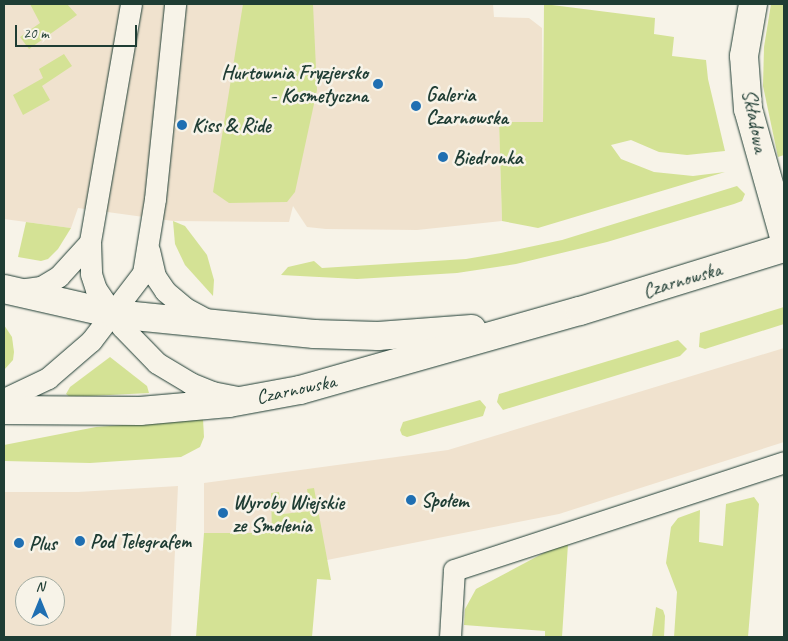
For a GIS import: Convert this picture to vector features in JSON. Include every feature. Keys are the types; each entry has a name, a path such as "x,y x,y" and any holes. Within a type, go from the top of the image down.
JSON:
{"street":[{"name":"Składowa","path":"753,4 744,56 748,109 784,237"},
{"name":"Czarnowska","path":"4,410 119,413 260,398 360,375 580,311 784,248"},
{"name":"Czarnowska","path":"7,289 114,314 335,336 404,335 473,329 580,311"}],"lane":[{"path":"131,4 90,242 91,274 96,289 144,352 179,379 212,392 260,398"},
{"path":"4,399 48,378 91,340 139,282 149,242 175,4"},
{"path":"7,289 41,287 59,276 90,242"},
{"path":"149,242 152,267 165,291 185,308 230,327"},
{"path":"450,637 454,570 784,462"}],"shaded area":[{"path":"4,4 493,4 494,17 529,18 542,28 543,122 499,122 502,221 417,230 326,229 307,227 293,206 289,222 173,221 78,208 71,228 4,219"},
{"path":"784,348 784,442 559,514 327,560 308,489 310,511 282,514 279,493 272,533 204,533 204,483 448,450"},
{"path":"178,486 171,637 4,637 4,492 78,492"}],"green space":[{"path":"30,4 67,4 77,15 29,49 20,37 40,23"},
{"path":"243,4 313,4 317,90 295,192 287,202 229,203 213,192"},
{"path":"544,4 655,18 654,34 674,37 672,56 706,60 708,79 725,151 687,155 659,152 631,140 611,145 621,159 654,172 693,176 725,172 538,228 502,221 499,122 543,122"},
{"path":"771,4 784,4 784,155 778,157 763,86 764,47"},
{"path":"64,54 72,66 42,86 50,100 23,115 13,95 43,78 39,69"},
{"path":"737,186 745,194 742,201 734,204 607,242 516,264 457,273 357,279 281,275 288,267 314,261 322,268 466,259 501,253 562,240"},
{"path":"173,221 185,226 207,255 214,280 213,296 185,265 175,244"},
{"path":"26,222 71,228 58,249 48,259 41,261 18,257"},
{"path":"784,307 784,324 705,349 699,347 700,333"},
{"path":"4,325 12,337 14,352 13,360 4,370"},
{"path":"678,340 687,349 680,356 503,410 497,402 499,394"},
{"path":"110,357 147,386 149,393 70,397 66,394 70,387"},
{"path":"480,400 486,407 483,416 407,437 402,435 400,430 403,422"},
{"path":"203,419 204,437 200,447 181,457 90,463 4,461 4,445 96,427"},
{"path":"314,488 331,580 317,579 312,637 196,637 204,533 272,533 271,493 279,492 282,514 310,511 307,489"},
{"path":"754,497 759,504 748,637 674,637 677,592 666,563 671,527 678,518 700,510 699,542 723,546 726,504"},
{"path":"568,544 562,637 545,637 545,631 464,625 465,609 476,589 553,548"},
{"path":"656,607 663,610 665,616 664,637 652,637"}],"place":[{"name":"Hurtownia Fryzjersko - Kosmetyczna","path":"378,84"},
{"name":"Galeria Czarnowska","path":"416,106"},
{"name":"Kiss & Ride","path":"182,125"},
{"name":"Biedronka","path":"443,157"},
{"name":"Społem","path":"411,500"},
{"name":"Wyroby Wiejskie ze Smolenia","path":"223,513"},
{"name":"Pod Telegrafem","path":"80,541"},
{"name":"Plus","path":"19,543"}]}
